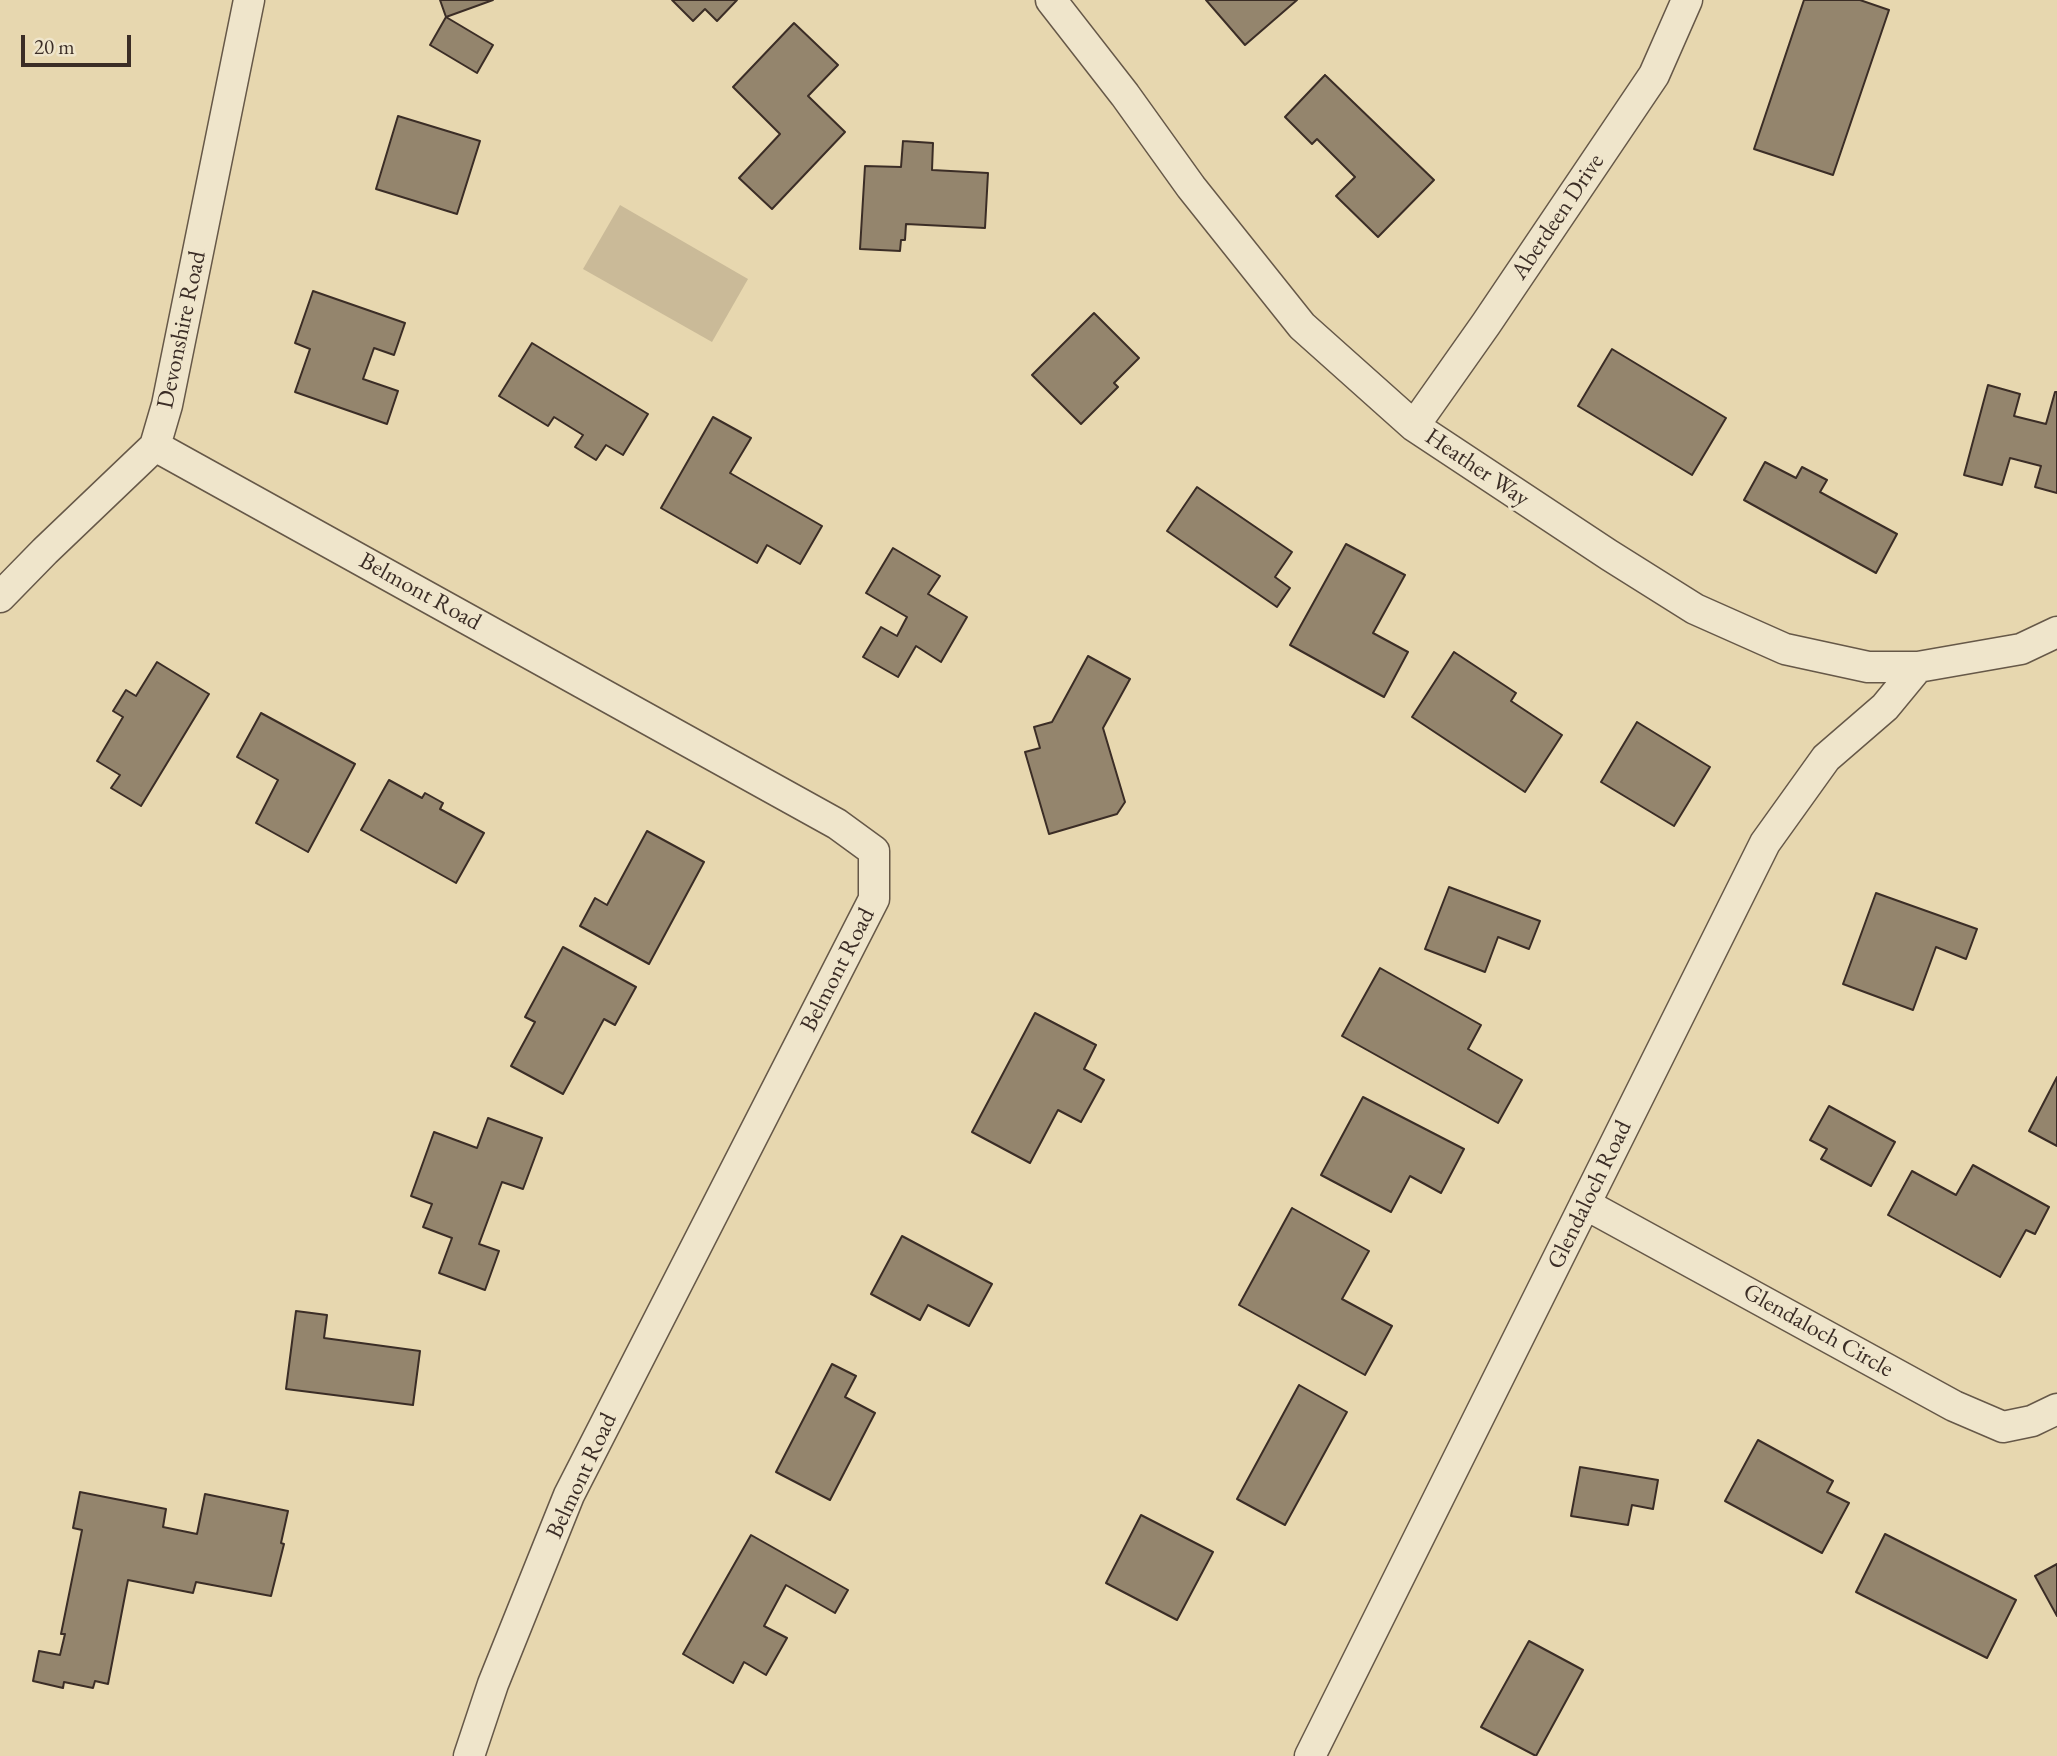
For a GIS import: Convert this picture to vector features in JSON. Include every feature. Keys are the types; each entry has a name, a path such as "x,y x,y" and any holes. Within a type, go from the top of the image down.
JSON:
{"street":[{"name":"Devonshire Road","path":"155,446 167,405 249,0"},
{"name":"Heather Way","path":"1052,0 1191,187 1302,326 1414,426 1609,555 1695,609 1785,649 1868,667 1918,667 2021,649 2057,632"},
{"name":"Aberdeen Drive","path":"1414,426 1654,75 1687,0"},
{"path":"0,597 155,446"},
{"name":"Belmont Road","path":"155,446 837,824 874,851 874,899 569,1494 493,1684 469,1756"},
{"name":"Glendaloch Road","path":"1310,1756 1765,843 1826,758 1885,707 1918,667"},
{"name":"Glendaloch Circle","path":"1585,1204 1954,1406 2003,1427 2032,1420 2057,1409"}],"shaded area":[{"path":"620,205 748,279 712,342 583,269"}],"building":[{"path":"440,0 493,0 446,17"},
{"path":"672,0 737,0 717,21 705,9 693,21"},
{"path":"1206,0 1297,0 1245,45"},
{"path":"1804,0 1860,0 1889,10 1833,175 1754,149"},
{"path":"446,17 493,45 477,73 430,45"},
{"path":"794,23 838,65 808,96 845,132 772,209 739,178 780,134 733,87"},
{"path":"1325,75 1434,180 1378,237 1336,196 1355,177 1317,139 1312,144 1285,117"},
{"path":"398,116 480,141 457,214 376,189"},
{"path":"903,141 933,143 932,170 988,173 985,228 906,224 905,240 901,240 900,251 860,249 865,166 901,167"},
{"path":"313,291 405,323 394,355 374,348 363,379 398,391 387,424 295,392 310,349 295,343"},
{"path":"1094,313 1139,358 1114,383 1118,387 1081,424 1032,375"},
{"path":"532,343 648,414 623,455 606,445 596,460 575,447 583,435 554,417 548,426 499,396"},
{"path":"1612,349 1726,418 1692,475 1578,406"},
{"path":"1988,385 2020,394 2014,416 2046,424 2057,392 2057,493 2035,487 2041,466 2010,458 2002,485 1964,475"},
{"path":"713,417 751,438 730,473 822,526 800,564 767,545 757,563 661,508"},
{"path":"1765,462 1796,478 1802,467 1827,480 1820,492 1897,534 1876,573 1744,500"},
{"path":"1197,487 1292,552 1275,577 1290,588 1277,607 1167,531"},
{"path":"1346,544 1405,575 1373,633 1408,652 1384,697 1290,645"},
{"path":"893,548 940,576 928,594 967,617 941,662 916,646 898,677 863,657 881,627 897,636 907,617 866,593"},
{"path":"1454,652 1516,693 1511,701 1562,735 1525,792 1412,717"},
{"path":"1088,656 1130,679 1103,728 1125,802 1117,814 1049,834 1025,752 1040,748 1034,727 1052,722"},
{"path":"157,662 209,694 141,806 111,788 120,775 97,761 123,717 113,711 126,690 136,696"},
{"path":"261,713 355,764 308,852 256,823 278,780 237,757"},
{"path":"1637,722 1710,767 1674,826 1601,782"},
{"path":"389,780 422,798 425,793 443,803 440,809 484,833 456,883 361,830"},
{"path":"647,831 704,862 649,964 580,926 595,898 607,905"},
{"path":"1449,887 1540,921 1529,949 1498,937 1485,972 1425,949"},
{"path":"1876,893 1977,929 1966,959 1936,947 1913,1010 1843,984"},
{"path":"563,947 636,987 615,1025 604,1019 563,1094 511,1066 535,1022 525,1017"},
{"path":"1380,968 1481,1025 1468,1049 1522,1080 1498,1123 1342,1036"},
{"path":"1035,1013 1096,1045 1084,1069 1104,1080 1081,1122 1058,1110 1030,1163 972,1132"},
{"path":"2057,1077 2057,1146 2029,1131"},
{"path":"1363,1097 1464,1149 1441,1193 1410,1176 1391,1212 1321,1175"},
{"path":"1829,1106 1895,1142 1871,1186 1821,1159 1827,1149 1810,1140"},
{"path":"488,1118 542,1138 523,1189 502,1182 479,1244 499,1251 485,1290 439,1273 452,1238 423,1227 432,1204 411,1196 434,1132 477,1148"},
{"path":"1973,1165 2049,1207 2035,1234 2026,1230 2000,1277 1888,1215 1912,1171 1956,1195"},
{"path":"1292,1208 1369,1251 1342,1299 1392,1326 1365,1375 1239,1305"},
{"path":"902,1236 992,1284 969,1326 928,1305 920,1320 871,1294"},
{"path":"296,1311 327,1315 324,1338 420,1351 413,1405 286,1389"},
{"path":"832,1364 856,1376 845,1397 875,1413 830,1500 776,1472"},
{"path":"1299,1385 1347,1412 1285,1525 1237,1499"},
{"path":"1758,1440 1833,1481 1827,1492 1849,1503 1822,1553 1725,1501"},
{"path":"1580,1467 1658,1480 1653,1509 1632,1505 1628,1525 1571,1516"},
{"path":"80,1492 166,1509 163,1527 197,1534 205,1494 288,1511 281,1543 284,1544 271,1596 196,1582 193,1593 128,1580 108,1684 95,1681 93,1688 64,1682 63,1688 33,1681 39,1651 60,1655 65,1634 61,1634 82,1530 73,1528"},
{"path":"1141,1515 1213,1552 1177,1620 1106,1583"},
{"path":"1885,1534 2016,1600 1987,1658 1856,1592"},
{"path":"751,1535 848,1590 835,1613 786,1585 764,1626 787,1638 766,1675 744,1662 733,1683 683,1654"},
{"path":"2057,1564 2057,1616 2035,1576"},
{"path":"1529,1641 1583,1670 1536,1756 1481,1727"}]}
